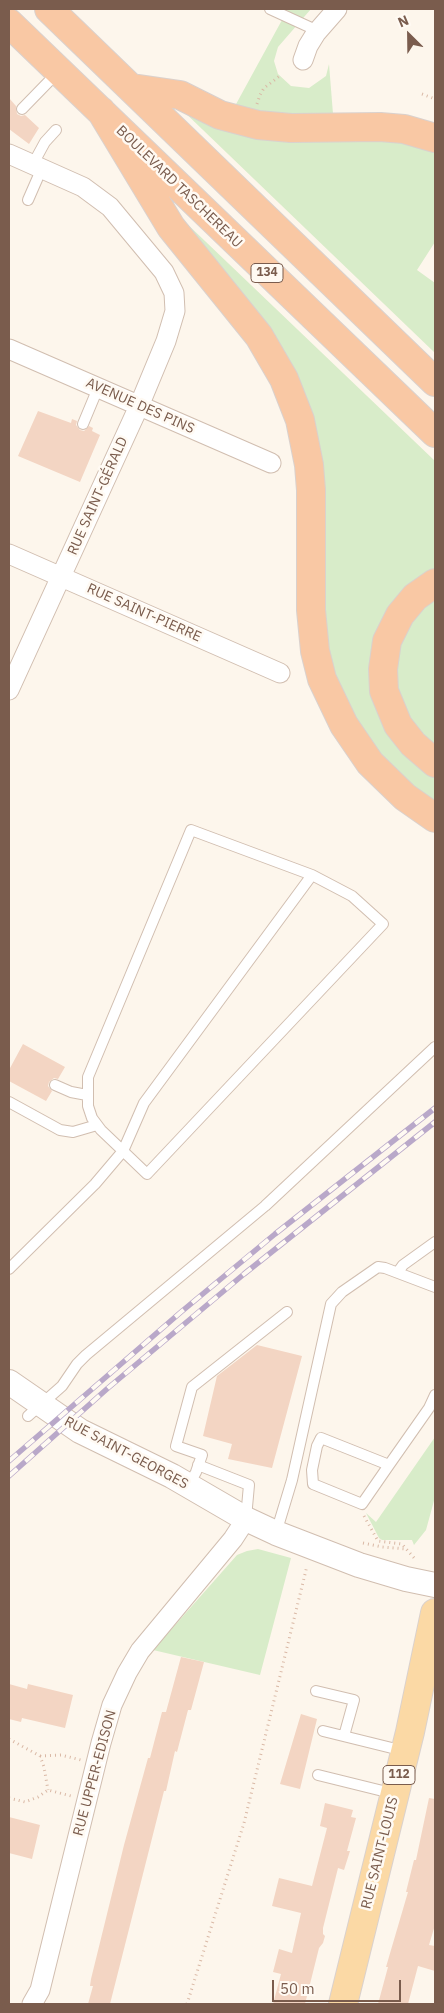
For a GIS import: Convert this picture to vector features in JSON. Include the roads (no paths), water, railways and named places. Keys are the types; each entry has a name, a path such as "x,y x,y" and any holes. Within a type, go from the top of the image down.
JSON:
{"highway":[{"path":"49,9 435,382"},
{"name":"BOULEVARD TASCHEREAU","path":"9,23 435,433"},
{"path":"132,88 180,95 220,114 258,125 274,127 380,126 404,129 435,138"},
{"path":"100,111 170,227 259,336 284,378 300,420 309,465 311,490 311,610 315,651 322,679 344,725 370,763 405,797 435,818"},
{"path":"435,583 415,597 400,615 387,641 383,669 384,691 398,725 412,744 435,763"}],"main road":[{"name":"RUE SAINT-LOUIS","path":"342,2004 431,1647 435,1613"}],"street":[{"path":"302,60 308,46 318,31 338,9"},
{"path":"9,154 38,166"},
{"name":"RUE SAINT-GÉRALD","path":"9,690 139,406 172,325 175,311 175,298 171,284 164,272 110,206 88,190 38,166"},
{"name":"AVENUE DES PINS","path":"9,349 271,463"},
{"name":"RUE SAINT-PIERRE","path":"9,554 280,673"},
{"name":"RUE SAINT-GEORGES","path":"9,1382 35,1410 81,1449 190,1482 246,1519 276,1533 359,1565 396,1577 435,1585"},
{"name":"RUE SAINT-GEORGES","path":"9,1401 35,1410"},
{"name":"RUE UPPER-EDISON","path":"32,2004 40,1990 112,1705 127,1673 140,1652 233,1539 246,1519"}],"lane":[{"path":"270,9 318,31"},
{"path":"22,109 59,71"},
{"path":"28,200 45,142 56,130"},
{"path":"83,424 98,388"},
{"path":"190,830 312,875 352,896 383,924 147,1174 97,1124 88,1106 88,1077 92,1063 190,830"},
{"path":"9,1269 95,1184 124,1152 144,1103 312,875"},
{"path":"35,1410 62,1386 77,1364 86,1355 265,1206 435,1047"},
{"path":"55,1085 71,1092 87,1095"},
{"path":"9,1102 60,1130 73,1132 97,1124"},
{"path":"398,1272 403,1265 435,1242"},
{"path":"276,1533 292,1480 331,1304 342,1292 374,1269 382,1267 435,1287"},
{"path":"246,1519 249,1485 190,1482 202,1455 176,1446 192,1387 288,1312"},
{"path":"389,1465 321,1438 317,1446 312,1470 313,1484 362,1504 429,1408 435,1395"},
{"path":"316,1691 354,1700 344,1736"},
{"path":"323,1731 406,1752"},
{"path":"318,1775 395,1794"}],"railway":[{"path":"9,1461 181,1312 275,1234 435,1108"},
{"path":"9,1476 108,1388 244,1274 435,1122"}]}
